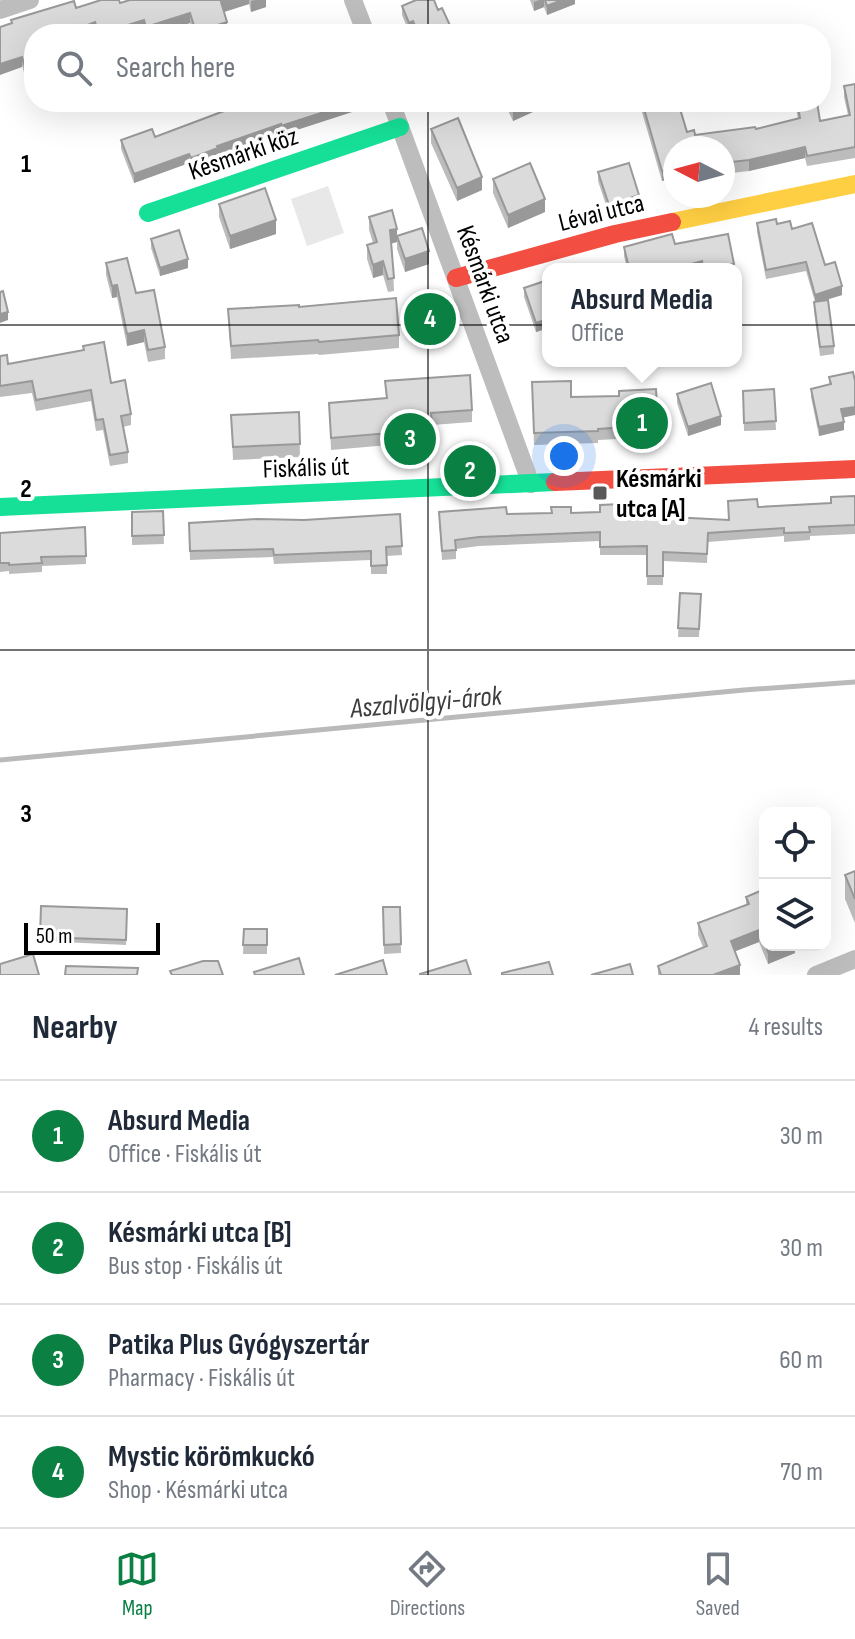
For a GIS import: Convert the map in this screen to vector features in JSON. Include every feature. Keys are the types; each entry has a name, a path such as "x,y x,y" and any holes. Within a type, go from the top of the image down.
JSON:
{"street":[{"path":"0,10 30,0"},
{"path":"353,0 362,24"},
{"name":"Késmárki utca","path":"395,112 531,484"},
{"name":"Késmárki köz","path":"148,213 400,127"},
{"name":"Lévai utca","path":"456,278 615,234 855,184"},
{"name":"Fiskális út","path":"0,507 855,469"},
{"path":"816,975 849,966"}],"shaded area":[{"path":"328,186 344,233 307,246 291,199"}],"building":[{"path":"101,0 119,0 120,3 130,0 228,0 221,2 227,22 221,24 193,24 190,13 155,24 145,24 144,20 131,24 24,24 24,64 22,57 0,64 0,27 12,23 11,20 74,1 76,8"},
{"path":"416,0 434,0 438,10 442,8 449,24 409,23 402,6"},
{"path":"545,0 562,0 547,6"},
{"path":"855,84 855,147 807,156 805,147 735,162 735,136 663,136 662,171 645,112 681,112 687,132 694,130 695,135 756,129 800,118 799,112 819,112 820,121 850,115 844,86"},
{"path":"221,112 324,112 217,146 191,158 189,154 134,174 121,140 152,129 155,137"},
{"path":"458,118 482,177 457,188 431,129"},
{"path":"530,163 545,199 508,215 493,179"},
{"path":"629,163 639,195 609,205 598,172"},
{"path":"265,188 276,220 230,236 219,204"},
{"path":"392,210 397,229 390,230 394,278 388,279 383,261 373,265 367,245 377,242 369,217"},
{"path":"776,219 777,224 790,221 792,229 812,223 825,265 835,262 842,286 815,295 806,262 766,270 757,223"},
{"path":"422,228 429,251 405,259 397,236"},
{"path":"179,230 188,259 160,268 151,239"},
{"path":"672,234 675,244 728,234 734,263 628,263 624,247"},
{"path":"127,258 136,293 154,290 165,347 148,350 144,330 127,334 117,285 112,286 106,263"},
{"path":"542,282 542,321 536,323 524,288"},
{"path":"3,291 8,312 0,314 0,292"},
{"path":"396,298 399,335 231,346 228,309 299,307"},
{"path":"828,300 834,346 820,347 814,302"},
{"path":"434,301 443,328 428,333 419,306"},
{"path":"104,342 111,383 125,380 131,414 121,416 128,452 110,455 103,419 96,420 91,390 36,400 32,381 0,386 0,356 7,355 8,364 84,350 83,346"},
{"path":"853,372 855,407 841,409 844,422 819,427 811,389 831,384 829,377"},
{"path":"470,375 472,410 431,413 433,441 390,444 389,433 331,438 329,403 387,398 385,381"},
{"path":"571,381 571,397 619,396 619,391 656,389 658,425 534,433 532,382"},
{"path":"711,383 721,416 688,427 677,394"},
{"path":"774,389 776,421 744,423 743,391"},
{"path":"299,412 300,444 233,447 231,415"},
{"path":"855,496 855,525 809,527 810,532 784,533 784,528 708,533 707,554 663,552 663,576 647,576 647,546 600,547 600,532 479,537 455,540 456,550 442,551 439,512 506,507 507,514 552,513 551,507 571,507 571,513 600,512 600,505 621,504 671,506 671,517 729,520 728,501 757,499 758,507 831,503 831,497"},
{"path":"163,511 164,535 132,536 132,512"},
{"path":"400,514 402,546 386,547 387,565 371,566 371,551 274,555 273,549 190,551 189,523"},
{"path":"85,527 86,556 41,557 42,563 0,563 0,533"},
{"path":"680,593 701,594 699,629 678,628"},
{"path":"855,871 855,899 845,875"},
{"path":"759,892 759,930 731,941 740,965 713,975 661,975 658,966 707,946 698,923 749,904 746,897"},
{"path":"41,906 127,909 126,940 40,937"},
{"path":"383,907 400,907 401,944 384,945"},
{"path":"244,929 267,929 267,945 243,945"},
{"path":"33,954 39,975 0,975 0,964"},
{"path":"299,958 304,975 255,975 254,972"},
{"path":"383,960 387,975 335,975"},
{"path":"466,960 471,975 420,975 420,974"},
{"path":"203,961 218,961 223,975 172,975 170,971"},
{"path":"549,962 553,975 502,975 502,973"},
{"path":"630,964 633,975 591,975"},
{"path":"66,966 138,968 137,975 65,975"}],"waterway":[{"name":"Aszalvölgyi-árok","path":"0,760 855,682"}],"traffic: fast":[{"path":"148,213 400,127"},
{"path":"0,507 555,482"}],"traffic: slow":[{"path":"672,222 855,184"}],"traffic: jam":[{"path":"456,278 615,234 672,222"},
{"path":"555,482 855,469"}],"place":[{"name":"Mystic körömkuckó","path":"430,319"},
{"name":"Absurd Media","path":"642,423"},
{"name":"Patika Plus Gyógyszertár","path":"410,439"},
{"name":"Késmárki utca [B]","path":"470,471"},
{"name":"Késmárki utca [A]","path":"600,493"}]}
